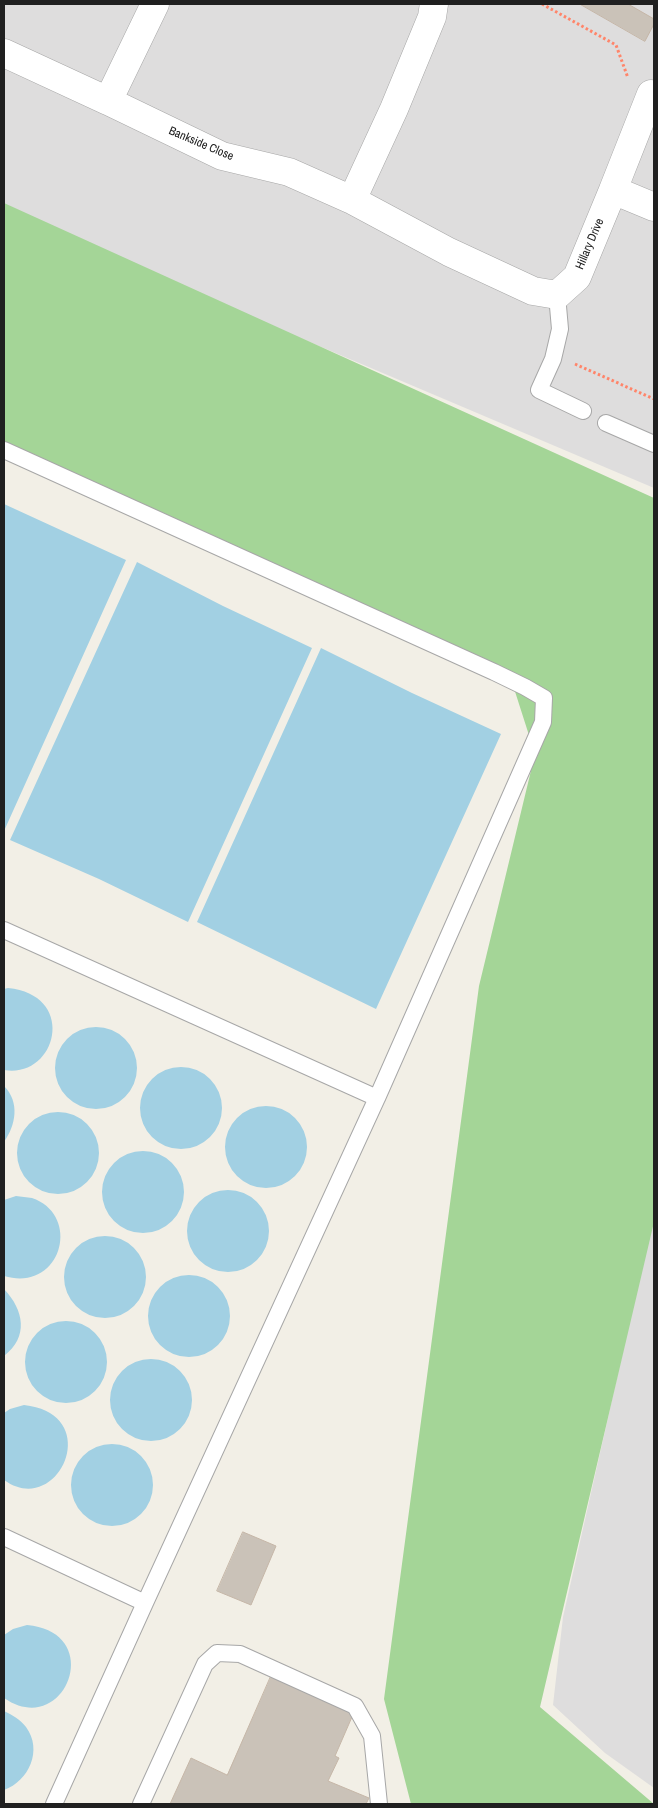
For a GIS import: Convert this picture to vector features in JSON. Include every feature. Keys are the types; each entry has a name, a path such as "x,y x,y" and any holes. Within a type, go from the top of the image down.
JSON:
{"street":[{"path":"108,101 155,4"},
{"path":"352,200 394,109 432,17 434,4"},
{"name":"Bankside Close","path":"4,53 222,156 289,172 352,200 449,252 533,291 557,295"},
{"name":"Hillary Drive","path":"557,295 577,277 651,94"},
{"path":"613,190 654,207"}],"lane":[{"path":"557,295 560,329 554,355 539,390 583,411"},
{"path":"606,423 654,444"},
{"path":"4,450 494,672 544,698 543,722 377,1098 54,1804"},
{"path":"4,930 377,1098"},
{"path":"4,1537 145,1603"},
{"path":"141,1804 205,1664 217,1653 240,1654 355,1706 372,1736 379,1804"}],"path":[{"path":"542,4 616,45 634,92 651,94"},
{"path":"554,355 654,399"}],"shaded area":[{"path":"4,4 654,4 654,488 227,307 4,204"},
{"path":"654,1214 654,1788 605,1753 553,1705 563,1617"}],"green space":[{"path":"4,203 654,498 654,1222 540,1707 654,1804 411,1804 384,1699 479,986 535,754 511,679 4,447"}],"water":[{"path":"4,504 126,560 4,831"},
{"path":"137,562 223,606 312,648 188,922 99,879 10,840"},
{"path":"321,648 501,734 376,1009 197,922"},
{"path":"8,988 30,994 44,1005 51,1019 52,1035 47,1050 37,1062 22,1069 4,1070 4,989"},
{"path":"96,1027 112,1030 125,1039 134,1052 137,1068 134,1084 125,1097 112,1106 96,1109 80,1106 67,1097 58,1084 55,1068 58,1052 67,1039 80,1030"},
{"path":"181,1067 197,1070 210,1079 219,1092 222,1108 219,1124 210,1137 197,1146 181,1149 165,1146 152,1137 143,1124 140,1108 143,1092 152,1079 165,1070"},
{"path":"4,1086 12,1099 15,1114 4,1142"},
{"path":"266,1106 282,1109 295,1118 304,1131 307,1147 304,1163 295,1176 282,1185 266,1188 250,1185 237,1176 228,1163 225,1147 228,1131 237,1118 250,1109"},
{"path":"58,1112 74,1115 87,1124 96,1137 99,1153 96,1169 87,1182 74,1191 58,1194 42,1191 29,1182 20,1169 17,1153 20,1137 29,1124 42,1115"},
{"path":"143,1151 159,1154 172,1163 181,1176 184,1192 181,1208 172,1221 159,1230 143,1233 127,1230 114,1221 105,1208 102,1192 105,1176 114,1163 127,1154"},
{"path":"228,1190 244,1193 257,1202 266,1215 269,1231 266,1247 257,1260 244,1269 228,1272 212,1269 199,1260 190,1247 187,1231 190,1215 199,1202 212,1193"},
{"path":"16,1196 32,1198 48,1207 57,1220 60,1235 58,1250 52,1263 40,1273 24,1278 4,1276 4,1200"},
{"path":"105,1236 121,1239 134,1248 143,1261 146,1277 143,1293 134,1306 121,1315 105,1318 89,1315 76,1306 67,1293 64,1277 67,1261 76,1248 89,1239"},
{"path":"189,1275 205,1278 218,1287 227,1300 230,1316 227,1332 218,1345 205,1354 189,1357 173,1354 160,1345 151,1332 148,1316 151,1300 160,1287 173,1278"},
{"path":"4,1289 16,1306 21,1323 17,1340 12,1349 4,1356"},
{"path":"66,1321 82,1324 95,1333 104,1346 107,1362 104,1378 95,1391 82,1400 66,1403 50,1400 37,1391 28,1378 25,1362 28,1346 37,1333 50,1324"},
{"path":"151,1359 167,1362 180,1371 189,1384 192,1400 189,1416 180,1429 167,1438 151,1441 135,1438 122,1429 113,1416 110,1400 113,1384 122,1371 135,1362"},
{"path":"24,1405 49,1412 63,1426 68,1443 65,1460 56,1476 41,1486 24,1488 4,1480 4,1413"},
{"path":"112,1444 128,1447 141,1456 150,1469 153,1485 150,1501 141,1514 128,1523 112,1526 96,1523 83,1514 74,1501 71,1485 74,1469 83,1456 96,1447"},
{"path":"27,1625 51,1632 66,1645 71,1662 68,1680 59,1695 45,1705 26,1707 4,1698 4,1635 13,1629"},
{"path":"4,1711 26,1727 31,1736 33,1755 31,1764 20,1780 4,1790"}],"building":[{"path":"580,4 628,4 654,19 654,24 645,41"},
{"path":"243,1532 276,1546 251,1605 217,1591"},
{"path":"272,1674 355,1710 335,1756 339,1758 328,1781 369,1798 366,1804 170,1804 191,1758 227,1775"}]}
